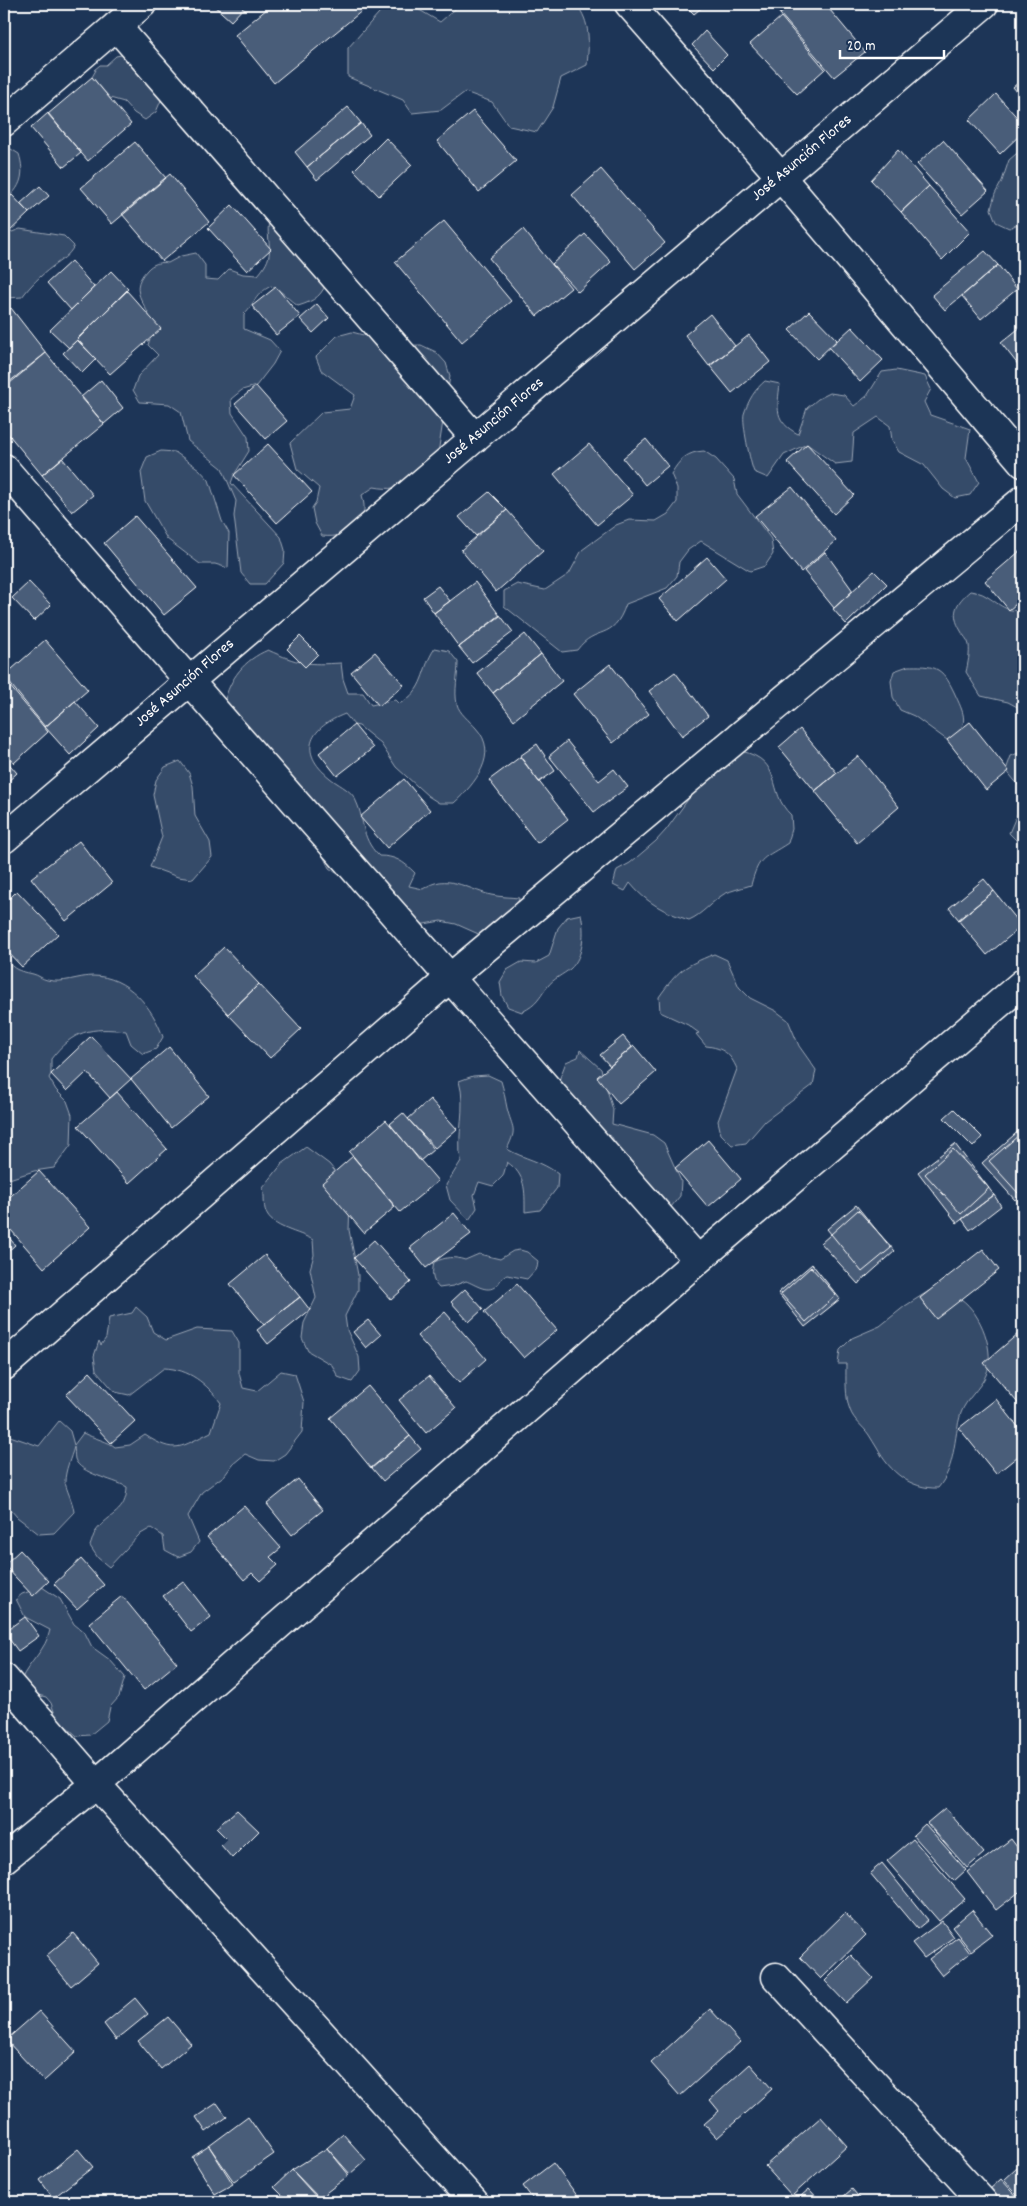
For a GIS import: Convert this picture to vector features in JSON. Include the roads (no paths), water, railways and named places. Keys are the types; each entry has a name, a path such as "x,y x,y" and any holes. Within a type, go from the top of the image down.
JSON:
{"street":[{"path":"4,122 142,4"},
{"path":"629,4 780,176 1023,463"},
{"name":"José Asunción Flores","path":"4,839 187,681 984,4"},
{"path":"116,26 475,438"},
{"path":"4,468 187,681 451,977 698,1260"},
{"path":"4,1366 451,977 1023,500"},
{"path":"4,1859 96,1784 698,1260 1023,983"},
{"path":"4,1678 96,1784 474,2202"},
{"path":"776,1977 983,2202"}]}
